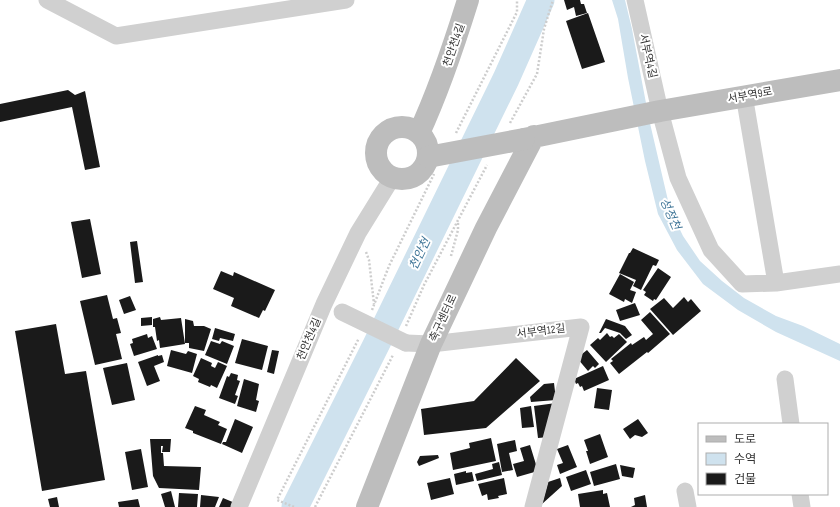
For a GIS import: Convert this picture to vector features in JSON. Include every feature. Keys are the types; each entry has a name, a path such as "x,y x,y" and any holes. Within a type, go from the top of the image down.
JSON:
{"street":[{"path":"47,0 116,36 346,0"},
{"name":"천안천4길","path":"419,133 450,58 468,0"},
{"name":"서부역4길","path":"635,0 660,111 678,178 711,250 742,284 776,283 840,274"},
{"name":"서부역9로","path":"522,135 627,118 744,95 840,80"},
{"path":"744,95 776,283"},
{"path":"432,164 425,140 419,133 411,128 393,128 385,133 379,140 376,148 378,166 384,173 392,178 400,180 416,176 422,171 426,164 432,164 522,135"},
{"name":"축구센터로","path":"366,507 430,344 486,228 522,135"},
{"name":"천안천4길","path":"239,507 324,304 358,233 392,178"},
{"name":"서부역12길","path":"324,304 401,343 430,344 582,326 533,507"},
{"path":"785,379 791,423"},
{"path":"800,495 802,507"}],"path":[{"path":"454,136 518,12 517,0"},
{"path":"522,135 537,74 544,29 554,0"},
{"path":"371,312 432,164"},
{"path":"316,507 401,343 424,285 487,164"},
{"path":"358,233 369,260 374,305"},
{"path":"294,507 277,500 361,334"}],"water":[{"name":"성정천","path":"612,0 625,0 649,119 670,209 683,236 700,261 744,298 776,316 803,326 840,344 840,361 776,332 738,310 703,284 677,250 658,214 645,161 618,19"}],"building":[{"path":"564,0 580,0 581,4 584,4 587,13 576,16 574,7 567,10"},
{"path":"588,13 605,62 582,69 566,21"},
{"path":"68,90 75,95 85,91 100,167 85,170 72,107 0,122 0,104"},
{"path":"90,219 101,274 82,278 71,222"},
{"path":"137,241 143,282 135,283 130,242"},
{"path":"633,248 659,260 656,266 653,265 641,290 633,286 636,280 619,273"},
{"path":"658,268 671,277 656,300 654,299 653,301 644,295 646,292 643,290"},
{"path":"221,271 233,276 234,272 275,290 265,311 263,310 259,318 231,306 234,298 213,289"},
{"path":"620,274 634,282 630,290 636,292 632,303 625,299 624,302 609,294"},
{"path":"107,295 113,319 117,318 121,333 116,334 122,359 95,365 80,301"},
{"path":"130,296 136,310 124,314 119,300"},
{"path":"684,297 688,302 691,299 701,311 673,335 650,309 664,298 673,308"},
{"path":"635,303 640,315 620,321 616,310"},
{"path":"650,312 670,334 648,353 647,352 619,374 610,363 613,361 611,359 631,343 632,345 644,337 646,340 653,334 641,320"},
{"path":"152,317 152,325 141,326 141,318"},
{"path":"160,317 161,320 181,318 185,344 160,348 159,340 157,341 155,327 153,327 153,319"},
{"path":"185,319 193,321 194,326 204,326 211,329 204,351 189,348 189,343 185,343"},
{"path":"606,319 625,326 632,335 626,339 620,333 605,328 601,333 599,333"},
{"path":"56,324 65,374 86,371 105,480 42,491 15,331"},
{"path":"215,328 235,334 233,341 220,338 219,341 212,339"},
{"path":"607,333 610,337 612,336 614,338 619,334 627,342 606,362 590,345 598,338 600,340"},
{"path":"147,334 148,338 152,336 157,349 134,356 130,344 133,343 132,339"},
{"path":"242,339 268,346 262,370 235,363"},
{"path":"211,341 220,344 222,341 234,346 227,364 205,355"},
{"path":"171,350 186,354 188,351 197,354 192,373 167,366"},
{"path":"272,350 279,351 274,374 267,372"},
{"path":"587,350 599,364 595,368 593,366 588,371 577,358"},
{"path":"162,355 164,362 154,366 160,381 147,386 138,362"},
{"path":"201,358 212,363 211,366 215,368 218,362 227,366 217,388 198,382 199,379 193,376"},
{"path":"516,358 540,381 486,428 424,435 421,409 474,401"},
{"path":"127,363 135,400 112,405 103,368"},
{"path":"603,366 609,380 584,391 582,386 580,387 578,383 576,384 574,379"},
{"path":"231,373 238,375 237,380 240,381 235,395 238,396 235,404 219,398 227,376 229,377"},
{"path":"244,379 259,384 256,400 259,401 256,412 237,406"},
{"path":"554,383 556,400 531,402 530,397 544,384"},
{"path":"597,388 612,390 609,410 594,408"},
{"path":"556,403 549,437 538,438 534,406"},
{"path":"195,406 206,410 204,415 220,422 218,425 227,429 221,444 193,433 193,431 185,428"},
{"path":"531,406 534,427 522,428 520,408"},
{"path":"235,419 253,427 242,453 222,444 223,442 226,442"},
{"path":"638,419 648,433 642,437 635,435 630,439 623,429"},
{"path":"600,434 608,457 590,464 586,451 588,451 584,440"},
{"path":"491,438 496,461 453,470 450,453 470,448 469,443"},
{"path":"150,439 171,439 170,452 162,452 163,446 161,446 164,466 201,467 199,490 159,488 153,476"},
{"path":"515,440 517,451 509,453 513,470 502,472 497,444"},
{"path":"530,445 538,471 517,477 513,464 524,461 520,448"},
{"path":"568,445 577,467 560,474 557,465 563,463 557,449"},
{"path":"141,449 148,487 132,490 125,452"},
{"path":"438,455 439,458 419,466 417,462 420,456"},
{"path":"499,462 502,475 477,481 475,474 493,469 492,464"},
{"path":"616,464 620,479 594,486 590,472"},
{"path":"620,465 635,468 633,478 622,476"},
{"path":"586,470 591,484 571,491 566,477"},
{"path":"466,471 466,473 472,472 474,481 456,485 454,474"},
{"path":"450,478 454,494 431,500 427,483"},
{"path":"504,478 507,494 498,496 499,498 488,500 487,494 482,496 478,484"},
{"path":"560,478 562,486 542,504 548,482"},
{"path":"603,490 603,494 607,493 610,507 580,507 578,494"},
{"path":"171,491 175,507 165,507 161,494"},
{"path":"179,493 198,494 197,507 178,507"},
{"path":"201,495 219,497 215,507 200,507"},
{"path":"645,495 647,507 631,507 635,505 634,498"},
{"path":"57,497 59,507 50,507 48,499"},
{"path":"223,498 235,503 233,507 219,507"},
{"path":"138,499 140,507 119,507 118,502"}],"waterway":[{"name":"천안천","path":"295,507 506,79 541,0"}]}
